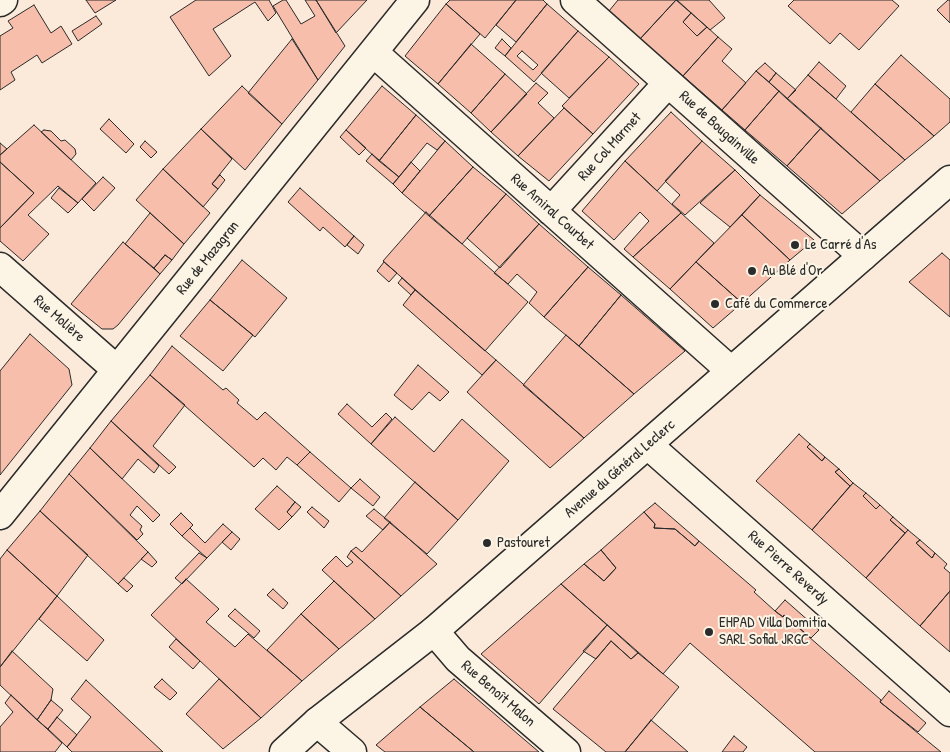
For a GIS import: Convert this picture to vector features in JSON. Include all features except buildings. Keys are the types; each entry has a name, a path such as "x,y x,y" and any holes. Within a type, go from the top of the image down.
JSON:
{"street":[{"name":"Rue de Mazagran","path":"0,516 415,0"},
{"name":"Rue de Bougainville","path":"592,5 668,83 863,256"},
{"name":"Rue Amiral Courbet","path":"373,52 731,371"},
{"name":"Rue Col Marmet","path":"551,211 668,83"},
{"name":"Avenue du Général Leclerc","path":"284,752 317,722 434,631 950,180"},
{"name":"Rue Molière","path":"0,267 117,370"},
{"name":"Rue Pierre Reverdy","path":"648,445 950,712"},
{"name":"Rue Benoît Malon","path":"434,631 458,659 566,752"},
{"path":"317,722 352,752"}],"place":[{"name":"Le Carré d'As","path":"795,245"},
{"name":"Au Blé d'Or","path":"752,271"},
{"name":"Café du Commerce","path":"715,304"},
{"name":"Pastouret","path":"487,543"},
{"name":"EHPAD Villa Domitia SARL Sofial JRGC","path":"709,632"}]}
